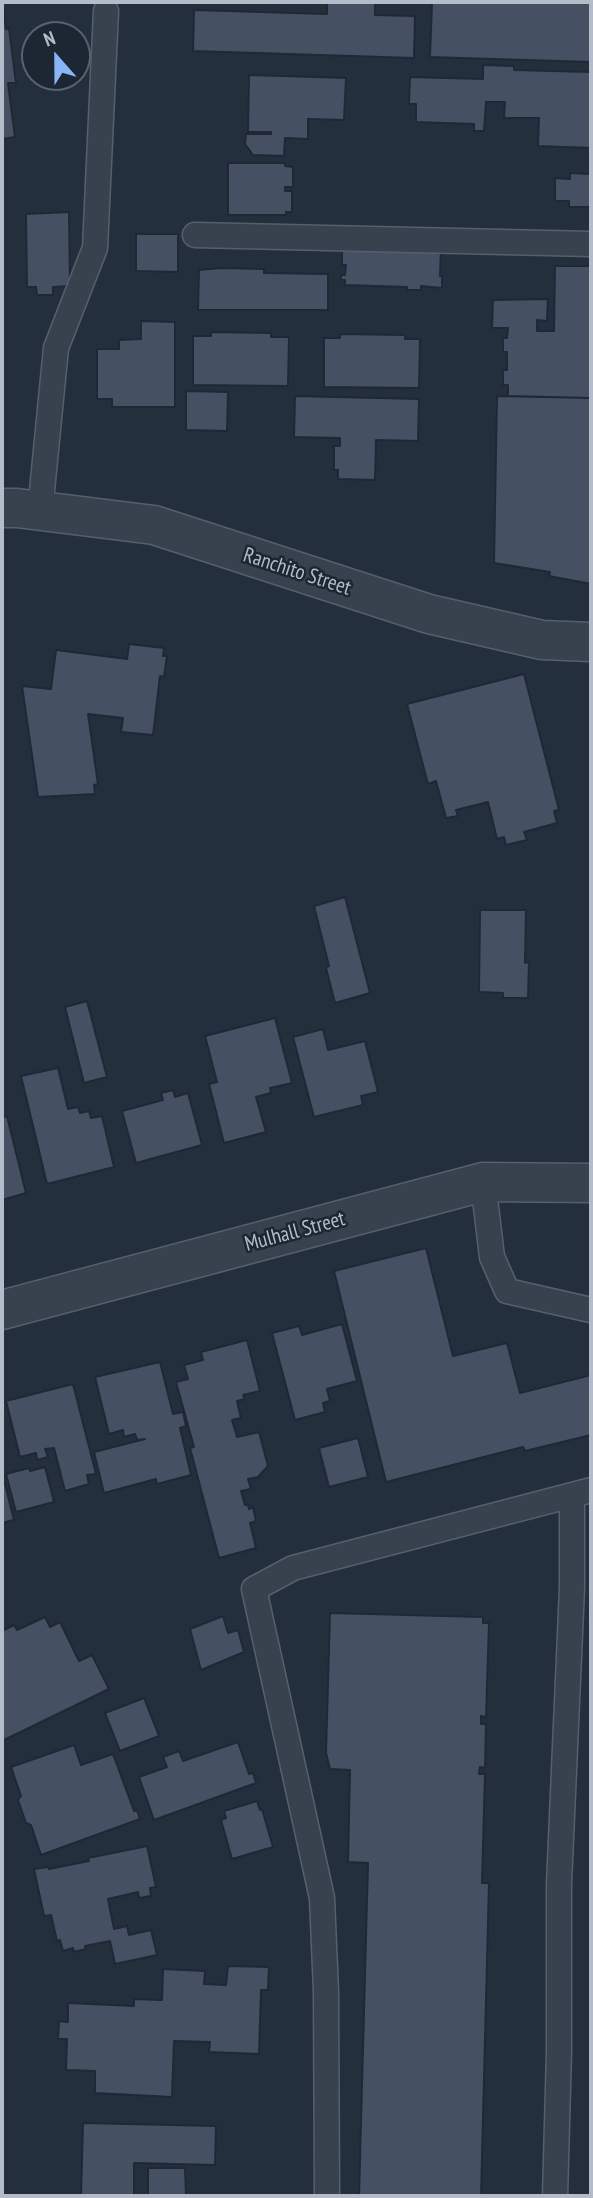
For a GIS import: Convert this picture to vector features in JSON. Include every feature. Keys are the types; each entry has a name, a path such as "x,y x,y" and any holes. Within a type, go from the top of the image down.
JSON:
{"street":[{"name":"Ranchito Street","path":"2,508 154,525 429,614 542,640 591,642"},
{"name":"Mulhall Street","path":"2,1310 483,1182 591,1183"}],"lane":[{"path":"40,511 56,348 95,248 106,11"},
{"path":"195,235 591,244"},
{"path":"483,1182 492,1257 508,1290 591,1310"},
{"path":"327,2196 326,1992 322,1898 254,1589 293,1568 582,1493 572,1588 564,1740 559,1884 559,2052 555,2196"}],"building":[{"path":"2,2 6,29 9,28 16,83 8,83 15,137 2,139"},
{"path":"327,2 375,2 375,15 415,16 414,58 193,51 194,10 327,14"},
{"path":"432,2 591,2 591,62 430,57"},
{"path":"483,65 514,66 514,70 591,72 591,148 538,146 539,118 504,118 505,102 486,102 484,131 474,131 474,124 416,122 416,104 409,104 410,77 483,79"},
{"path":"249,75 346,78 344,120 308,119 308,139 285,138 284,156 253,155 245,144 246,134 271,132 248,132"},
{"path":"228,163 285,163 285,166 293,167 293,187 285,187 285,191 292,191 292,212 286,212 286,215 228,215"},
{"path":"570,173 591,174 591,207 569,207 569,201 555,201 555,178 570,179"},
{"path":"69,212 70,286 53,287 53,295 37,295 36,287 27,287 26,214"},
{"path":"136,234 178,234 178,272 136,271"},
{"path":"346,245 441,248 442,288 421,286 421,290 407,290 407,287 345,285 341,275 345,275 346,265 342,265 342,251 346,251"},
{"path":"555,266 591,266 591,398 508,396 508,385 503,385 503,370 507,370 507,352 503,352 503,338 507,338 508,328 492,328 493,300 548,299 547,321 537,320 537,331 554,331"},
{"path":"264,269 264,273 328,274 328,310 198,310 199,270"},
{"path":"141,321 175,322 175,407 112,407 112,399 97,399 97,349 119,349 119,340 141,339"},
{"path":"211,332 271,333 271,337 289,337 288,386 193,385 193,336 211,336"},
{"path":"340,334 405,335 405,339 420,339 419,388 324,387 324,338 340,338"},
{"path":"186,391 228,392 227,431 186,430"},
{"path":"295,396 419,399 418,441 376,440 375,480 338,479 338,470 334,470 334,446 340,446 340,438 294,437"},
{"path":"497,396 591,398 591,584 549,576 550,572 494,563"},
{"path":"129,644 164,648 163,656 167,656 164,677 160,676 153,735 121,732 123,718 88,714 98,784 94,785 95,794 38,797 22,686 51,689 56,650 127,659"},
{"path":"524,674 559,810 554,811 557,823 524,832 527,840 506,845 504,837 497,839 488,802 456,810 458,816 446,818 436,781 428,784 407,704"},
{"path":"345,897 370,993 335,1003 314,906"},
{"path":"480,910 526,910 525,963 529,962 528,998 503,998 503,993 479,992"},
{"path":"87,1001 107,1077 84,1083 65,1007"},
{"path":"275,1018 292,1083 270,1088 271,1093 256,1097 266,1132 224,1143 209,1084 217,1082 205,1036"},
{"path":"323,1029 328,1050 365,1041 378,1092 361,1096 363,1105 314,1117 293,1037"},
{"path":"58,1068 68,1109 78,1107 80,1113 89,1111 91,1118 102,1116 114,1167 47,1184 21,1076"},
{"path":"173,1090 175,1097 188,1093 202,1145 136,1163 122,1111 163,1100 161,1093"},
{"path":"2,1108 4,1117 7,1116 26,1193 2,1200"},
{"path":"426,1248 453,1356 507,1343 520,1393 591,1375 591,1435 525,1451 523,1447 386,1482 334,1271"},
{"path":"342,1324 357,1381 327,1389 330,1401 323,1403 325,1412 295,1420 272,1333 299,1326 302,1335"},
{"path":"247,1340 260,1391 243,1395 245,1399 237,1401 241,1418 232,1420 237,1437 259,1432 268,1466 258,1477 248,1479 251,1489 241,1491 245,1505 248,1505 249,1509 253,1507 256,1521 250,1523 256,1548 219,1558 176,1382 188,1379 184,1365 203,1360 201,1352"},
{"path":"160,1362 173,1414 183,1412 186,1426 180,1428 191,1475 157,1484 156,1479 104,1493 94,1452 145,1439 137,1440 135,1434 124,1437 123,1430 109,1434 95,1377"},
{"path":"73,1384 96,1474 87,1475 89,1484 65,1491 54,1448 45,1449 48,1457 37,1460 36,1453 20,1457 6,1401"},
{"path":"358,1438 368,1477 329,1487 319,1448"},
{"path":"45,1467 54,1502 16,1512 6,1474"},
{"path":"2,1472 14,1520 2,1523"},
{"path":"330,1613 483,1617 483,1623 489,1623 486,1717 481,1716 481,1724 486,1724 485,1768 480,1767 479,1774 485,1774 482,1883 489,1883 481,2196 359,2196 368,1863 348,1862 350,1770 330,1769 326,1753"},
{"path":"223,1616 228,1633 238,1630 244,1652 201,1670 190,1629"},
{"path":"45,1617 50,1627 60,1622 79,1661 92,1655 109,1689 2,1741 2,1631 14,1625 17,1630"},
{"path":"144,1698 159,1736 120,1751 105,1713"},
{"path":"238,1742 249,1774 253,1773 256,1783 154,1820 139,1777 167,1767 163,1757 179,1751 183,1761"},
{"path":"74,1745 81,1765 113,1754 134,1811 137,1810 140,1819 41,1855 31,1825 26,1823 18,1800 21,1796 11,1767"},
{"path":"257,1801 273,1847 232,1859 221,1820 226,1818 224,1811"},
{"path":"147,1846 156,1887 150,1888 151,1896 139,1898 138,1892 108,1899 114,1929 127,1926 129,1935 151,1930 157,1955 115,1964 110,1941 85,1946 86,1949 74,1952 73,1948 63,1951 60,1940 57,1941 51,1915 44,1916 34,1869 49,1869 89,1861 88,1858"},
{"path":"228,1966 269,1967 268,1990 261,1990 259,2054 209,2052 210,2042 174,2041 172,2097 95,2093 95,2071 66,2070 67,2039 58,2039 59,2021 68,2022 68,2003 134,2006 134,1999 162,2000 163,1969 205,1971 204,1984 226,1985"},
{"path":"83,2123 216,2126 215,2165 134,2163 134,2196 81,2196"},
{"path":"148,2168 185,2168 186,2196 148,2196"}]}
